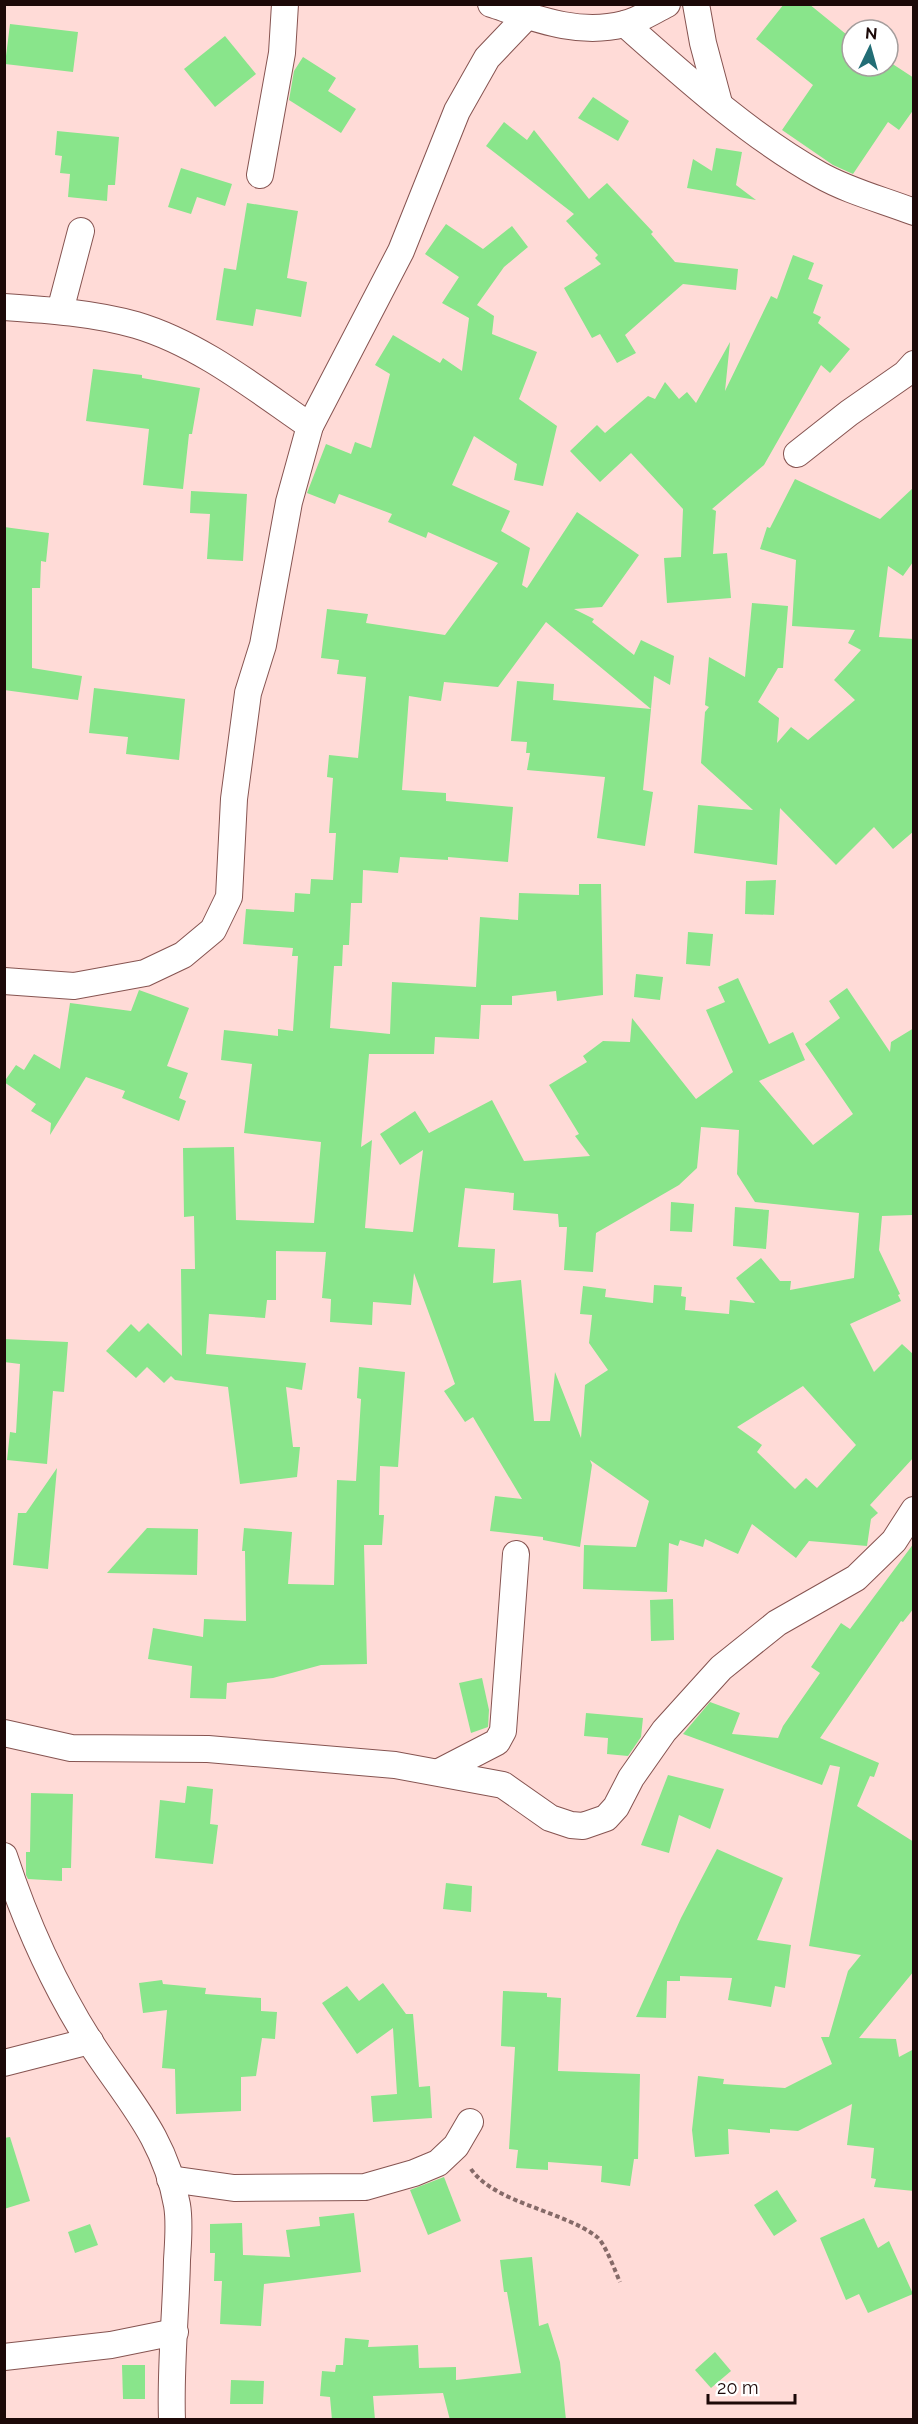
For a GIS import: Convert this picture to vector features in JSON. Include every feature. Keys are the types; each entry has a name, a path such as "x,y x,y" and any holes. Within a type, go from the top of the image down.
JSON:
{"street":[{"path":"260,175 282,53 285,4"},
{"path":"491,4 569,28 625,24 667,4"},
{"path":"696,4 703,43 719,103"},
{"path":"4,981 74,986 145,973 183,955 213,930 229,897 234,799 248,693 262,645 289,502 310,426 401,251 457,111 487,58 527,16"},
{"path":"625,24 771,145 822,177 914,212"},
{"path":"60,311 81,231"},
{"path":"4,307 60,311 138,326 195,351 310,426"},
{"path":"797,454 849,413 905,374 914,364"},
{"path":"4,1733 71,1748 207,1749 395,1765 440,1772 503,1785 559,1822 583,1826 606,1818 616,1807 631,1778 664,1731 721,1668 777,1623 856,1578 894,1541 914,1510"},
{"path":"440,1772 497,1742 503,1731 516,1554"},
{"path":"4,1856 50,1968 90,2041 141,2112 161,2150 170,2179 178,2206 175,2332 171,2386 172,2420"},
{"path":"4,2063 90,2041"},
{"path":"170,2179 234,2188 364,2187 414,2173 438,2163 456,2146 470,2122"},
{"path":"4,2357 111,2345 175,2332"}],"path":[{"path":"456,2146 474,2173 511,2199 545,2210 598,2238 620,2282"}],"building":[{"path":"784,4 809,4 840,29 840,78 900,78 900,69 914,78 914,109 899,130 888,122 853,174 833,165 782,130 813,85 756,39"},
{"path":"10,24 78,32 73,72 5,64"},
{"path":"225,36 256,74 215,107 184,69"},
{"path":"303,57 336,78 328,91 356,109 341,133 289,100 294,71"},
{"path":"593,97 629,121 618,141 578,118"},
{"path":"504,122 527,140 534,130 589,199 607,183 653,232 651,234 675,262 738,269 736,290 683,284 625,335 636,353 617,363 600,334 592,338 564,288 601,264 595,258 598,255 566,221 574,214 486,146"},
{"path":"57,131 119,137 115,185 108,185 107,201 68,197 70,174 60,173 62,156 55,155"},
{"path":"716,148 742,152 736,185 756,200 687,188 693,159 712,171"},
{"path":"181,168 232,184 225,206 197,197 191,214 168,207"},
{"path":"247,203 298,211 287,278 307,282 301,317 256,309 253,326 216,320 224,268 236,270"},
{"path":"446,224 483,249 512,226 528,247 504,267 477,305 494,316 492,334 537,352 519,399 557,426 543,486 514,480 517,464 474,436 452,485 510,511 501,531 530,548 522,585 527,588 577,512 639,555 602,607 574,609 594,619 592,622 634,655 641,640 674,656 670,685 654,676 651,709 546,622 498,687 444,682 441,701 409,696 402,790 446,793 446,801 513,807 508,862 448,857 448,860 400,857 398,873 363,870 362,903 351,903 349,945 343,945 342,966 334,966 330,1028 390,1034 392,982 476,987 480,917 518,920 519,893 579,895 579,884 601,884 603,995 557,1001 556,991 512,996 512,1005 481,1005 479,1039 435,1037 434,1054 369,1054 361,1147 372,1140 365,1228 413,1232 423,1150 400,1165 380,1134 415,1111 429,1133 492,1100 524,1161 590,1156 575,1136 579,1134 549,1085 587,1062 583,1056 603,1041 630,1042 632,1018 696,1099 733,1072 706,1010 725,1002 718,987 738,978 769,1044 793,1032 805,1060 759,1081 813,1145 853,1114 805,1044 840,1018 829,1001 847,988 890,1052 891,1042 914,1028 912,1215 882,1216 879,1250 900,1294 898,1295 901,1301 850,1324 874,1372 902,1344 914,1355 914,1457 870,1505 878,1513 871,1519 867,1546 809,1541 796,1558 752,1524 738,1554 705,1539 703,1547 680,1540 678,1546 669,1543 667,1592 583,1589 584,1545 636,1547 649,1501 590,1460 592,1465 580,1547 543,1540 543,1537 490,1531 495,1496 522,1499 473,1417 465,1422 444,1391 455,1384 414,1273 411,1305 373,1302 372,1325 330,1322 331,1299 322,1298 326,1252 276,1251 276,1300 267,1300 265,1318 209,1314 206,1354 306,1363 302,1390 286,1387 293,1447 300,1447 297,1477 240,1484 228,1387 175,1380 171,1376 164,1383 147,1367 136,1378 106,1351 131,1324 139,1332 148,1323 182,1356 181,1269 195,1269 194,1216 184,1217 183,1148 234,1147 236,1220 314,1223 321,1142 244,1133 252,1064 221,1060 224,1030 278,1036 278,1029 293,1031 298,956 292,956 293,948 243,944 246,909 294,912 295,893 310,894 311,879 333,880 336,833 329,833 333,778 327,777 329,755 358,758 366,677 337,674 339,660 321,658 327,609 368,614 366,623 445,635 498,563 428,532 426,538 388,522 392,514 339,494 335,504 307,493 326,444 351,454 355,442 371,448 390,374 375,365 393,335 440,363 443,358 462,371 469,318 442,303 459,277 425,254","holes":["701,1127 739,1130 737,1174 755,1202 859,1213 854,1278 790,1290 791,1281 780,1281 761,1258 736,1278 755,1303 730,1300 729,1314 685,1310 686,1297 681,1296 682,1287 654,1285 653,1303 605,1297 606,1289 583,1286 580,1314 592,1315 589,1343 608,1370 585,1385 581,1438 555,1372 550,1421 534,1421 521,1280 493,1283 495,1249 458,1247 465,1188 514,1193 513,1210 558,1214 559,1227 567,1227 564,1270 593,1272 596,1233 679,1185 697,1168","803,1386 856,1445 817,1488 806,1478 795,1489 757,1452 762,1445 737,1427"]},
{"path":"793,255 814,263 808,279 823,285 813,313 821,317 818,323 850,349 830,373 821,365 764,465 712,509 716,511 713,554 727,553 731,598 667,603 664,558 681,557 683,509 631,453 600,482 570,451 597,425 605,433 648,396 655,399 665,382 679,399 687,392 696,403 730,342 725,391 771,296 777,299"},
{"path":"93,369 142,375 142,378 200,388 192,434 189,434 183,489 143,485 149,429 86,421"},
{"path":"795,479 880,519 914,487 913,562 903,576 888,566 879,637 914,639 914,831 893,849 874,827 836,865 780,808 777,865 694,853 698,805 753,810 701,763 705,712 709,707 705,705 709,657 745,677 752,603 788,606 783,668 778,668 758,702 779,718 777,743 791,727 808,740 855,700 834,680 861,650 848,643 855,630 792,626 796,560 760,549 767,527 770,528"},
{"path":"191,491 247,494 243,561 207,559 210,514 190,513"},
{"path":"4,527 49,533 46,562 41,561 40,588 32,588 32,668 82,676 78,700 4,690"},
{"path":"517,681 554,684 553,700 651,709 643,790 653,792 645,846 597,838 605,777 527,770 530,753 526,753 527,742 511,741"},
{"path":"94,688 185,699 179,760 126,754 128,737 89,733"},
{"path":"776,880 774,915 745,914 746,881"},
{"path":"688,932 713,934 710,966 686,964"},
{"path":"636,974 663,977 660,1000 634,997"},
{"path":"139,990 189,1008 167,1066 188,1073 179,1098 186,1101 179,1121 122,1098 125,1091 86,1077 50,1135 51,1123 31,1111 36,1104 4,1082 16,1065 24,1070 34,1054 60,1069 70,1003 131,1011"},
{"path":"671,1202 694,1204 692,1232 670,1231"},
{"path":"735,1207 769,1210 766,1249 733,1246"},
{"path":"4,1339 68,1342 64,1392 53,1391 47,1464 7,1460 10,1432 16,1433 20,1364 4,1362"},
{"path":"359,1367 405,1372 398,1467 380,1466 379,1515 384,1515 382,1545 364,1545 367,1664 321,1665 273,1678 227,1683 226,1699 190,1698 192,1666 148,1659 153,1628 203,1637 204,1619 246,1621 245,1551 242,1551 244,1528 292,1532 288,1584 334,1585 337,1480 356,1481 361,1399 357,1398"},
{"path":"57,1468 48,1569 13,1565 18,1513 26,1513"},
{"path":"147,1528 198,1529 197,1575 107,1573"},
{"path":"914,1543 914,1608 903,1622 901,1621 820,1738 879,1763 874,1777 870,1776 857,1806 914,1842 914,1971 859,2038 896,2039 899,2057 914,2049 914,2191 874,2187 876,2179 871,2178 874,2148 847,2145 852,2104 798,2131 770,2129 770,2133 728,2129 729,2154 695,2157 692,2130 698,2076 724,2079 723,2084 785,2088 832,2064 821,2037 829,2037 848,1971 861,1955 809,1946 840,1767 830,1765 822,1785 683,1734 710,1702 740,1713 732,1734 778,1738 783,1726 820,1673 811,1667 841,1623 850,1629"},
{"path":"673,1599 674,1640 651,1641 650,1600"},
{"path":"482,1678 489,1710 488,1727 471,1733 459,1683"},
{"path":"586,1713 643,1718 641,1737 628,1756 607,1754 608,1738 584,1736"},
{"path":"668,1775 724,1789 710,1829 679,1815 669,1853 641,1845"},
{"path":"187,1786 213,1789 210,1824 218,1825 213,1864 155,1858 160,1800 185,1803"},
{"path":"31,1793 73,1794 71,1868 62,1868 62,1881 28,1879 26,1875 26,1852 30,1852"},
{"path":"717,1849 783,1878 757,1940 791,1945 785,1988 775,1986 771,2007 728,2000 732,1978 680,1976 680,1981 667,1981 666,2018 636,2017 681,1918"},
{"path":"446,1883 472,1886 471,1912 443,1909"},
{"path":"162,1980 163,1984 206,1988 205,1994 261,1998 261,2011 277,2012 275,2039 262,2038 256,2076 241,2077 241,2111 176,2114 175,2069 162,2068 167,2010 143,2013 139,1983"},
{"path":"383,1983 406,2014 413,2014 419,2087 430,2086 432,2118 373,2122 371,2096 397,2094 393,2028 357,2054 322,2003 347,1986 359,2001"},
{"path":"503,1991 547,1993 547,1997 561,1998 558,2071 640,2074 638,2159 634,2159 630,2186 601,2182 602,2166 548,2162 548,2170 516,2168 518,2150 509,2149 515,2047 501,2046"},
{"path":"10,2137 30,2201 4,2209 4,2138"},
{"path":"444,2177 461,2221 428,2235 410,2190"},
{"path":"777,2190 797,2221 774,2236 754,2205"},
{"path":"354,2213 361,2272 264,2284 261,2326 220,2324 222,2281 214,2281 215,2253 210,2253 210,2224 242,2223 243,2255 290,2257 286,2230 320,2226 319,2217"},
{"path":"864,2218 878,2248 889,2241 913,2294 868,2313 859,2294 846,2300 820,2238"},
{"path":"90,2224 98,2245 75,2253 68,2232"},
{"path":"532,2257 539,2326 548,2323 560,2362 566,2420 450,2420 443,2393 373,2396 375,2420 332,2420 330,2397 320,2396 322,2371 335,2372 336,2365 343,2365 345,2338 369,2340 368,2347 418,2345 419,2368 456,2367 456,2380 521,2373 507,2292 504,2292 500,2260"},
{"path":"715,2352 731,2371 711,2388 695,2370"},
{"path":"122,2365 145,2365 145,2399 123,2399"},
{"path":"231,2380 264,2381 263,2404 230,2404"}]}
